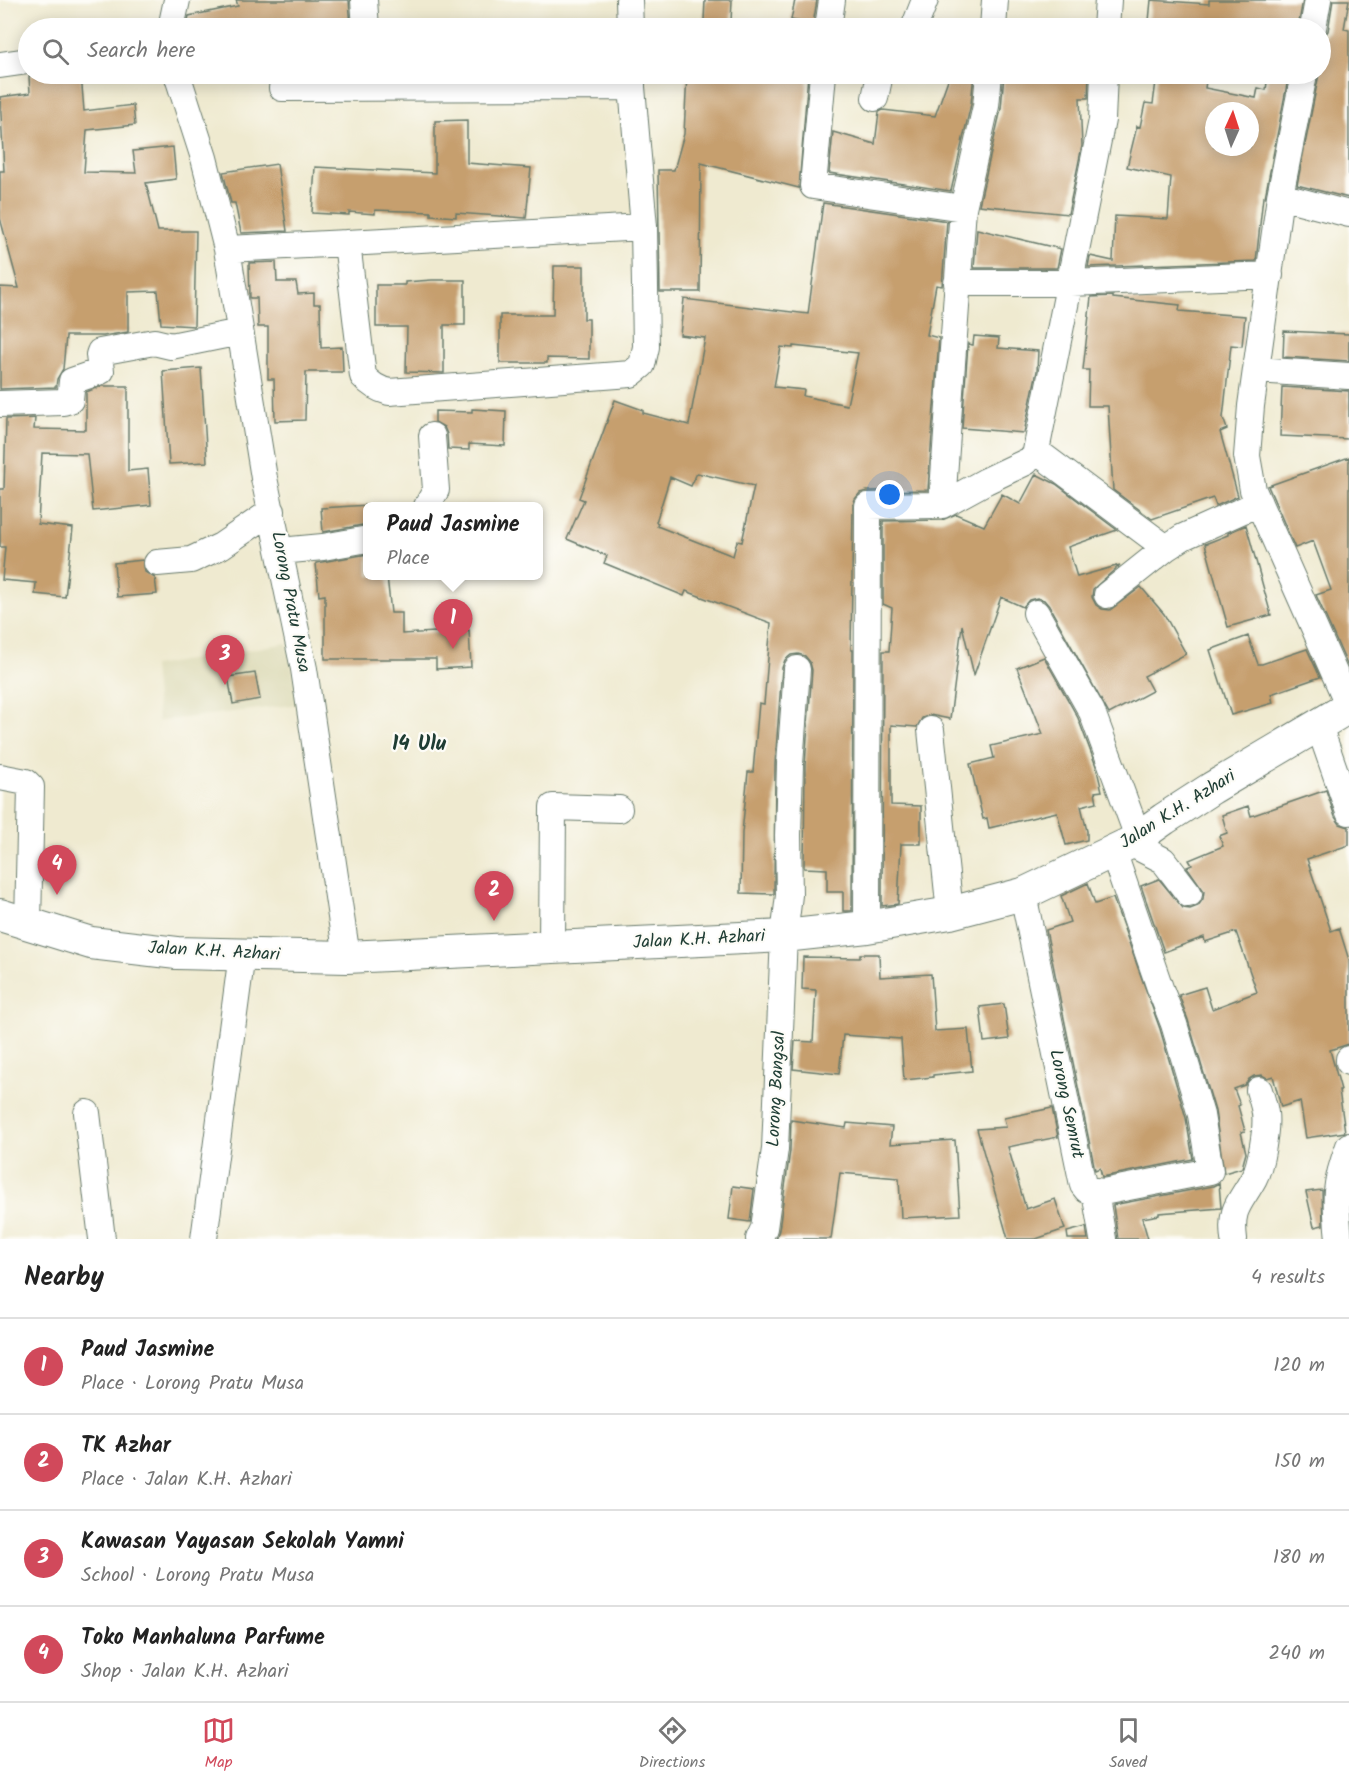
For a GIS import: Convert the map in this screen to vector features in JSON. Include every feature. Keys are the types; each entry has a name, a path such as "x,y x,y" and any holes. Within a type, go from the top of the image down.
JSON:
{"street":[{"path":"175,18 177,0"},
{"path":"364,0 365,18"},
{"path":"629,0 630,18"},
{"path":"829,18 832,0"},
{"path":"918,18 925,0"},
{"path":"994,18 995,0"},
{"path":"1107,18 1108,0"},
{"path":"1315,18 1318,0"},
{"path":"0,65 18,62"},
{"name":"Lorong Pratu Musa","path":"180,84 204,158 227,249 264,478 304,669 347,957"},
{"path":"282,88 331,84"},
{"path":"347,243 363,376 370,384 389,392 631,374 642,365 646,347 644,228 632,84"},
{"path":"823,84 813,186 963,208"},
{"path":"875,98 878,84"},
{"path":"942,505 963,208 986,106 988,84"},
{"path":"1104,84 1102,120 1035,451 1174,543"},
{"path":"1302,84 1280,196 1256,370 1247,456 1249,474 1258,503 1349,707"},
{"path":"1280,196 1349,214"},
{"path":"227,249 644,228"},
{"path":"957,283 1070,283 1270,275"},
{"path":"0,404 70,400 72,381 101,371 100,352 154,342 171,346 240,332"},
{"path":"1256,370 1349,376"},
{"path":"430,502 435,490 432,436"},
{"path":"867,927 868,506 942,505 1026,462"},
{"path":"1107,595 1174,543 1258,503"},
{"path":"157,563 191,560 221,546 272,511"},
{"path":"280,551 363,540"},
{"path":"1036,613 1092,712 1127,844 1161,991 1174,1024 1201,1114 1210,1171 1095,1192 1104,1239"},
{"name":"Lorong Bangsal","path":"759,1239 764,1228 775,1149 784,936 789,896 790,764 797,669"},
{"name":"Jalan K.H. Azhari","path":"14,919 91,943 177,953 347,957 784,936 867,927 950,913 1023,894 1127,844 1212,788 1318,723 1349,707"},
{"path":"1318,723 1349,812"},
{"path":"931,730 950,913"},
{"path":"0,777 26,782 31,787 14,919"},
{"path":"552,947 553,807 619,809"},
{"path":"1127,844 1163,860 1189,894"},
{"name":"Lorong Semrut","path":"1023,894 1083,1185 1087,1190 1095,1192"},
{"path":"204,1239 242,954"},
{"path":"1234,1239 1232,1216 1255,1177 1264,1130 1265,1114 1259,1090"},
{"path":"87,1113 102,1239"},
{"path":"1339,1239 1335,1199 1337,1183 1349,1146"}],"shaded area":[{"path":"287,643 300,704 158,721 153,666"}],"building":[{"path":"236,0 349,0 350,18 188,18 189,16 238,6"},
{"path":"705,0 732,0 731,18 704,18"},
{"path":"795,0 817,0 814,18 791,18"},
{"path":"1151,0 1209,4 1209,0 1303,0 1300,18 1149,18"},
{"path":"1333,0 1349,0 1344,29 1349,30 1349,198 1297,185 1317,84 1331,84 1330,18"},
{"path":"29,84 82,84 84,111 133,105 135,125 87,130 84,172 136,173 133,151 173,147 176,179 146,183 158,231 196,231 194,326 161,324 158,291 128,292 128,332 103,336 66,336 63,369 57,379 56,387 0,389 0,287 19,288 0,218 0,171 4,171 0,97 30,93"},
{"path":"686,84 807,84 799,188 701,163 700,292 660,292 658,170 674,170 684,134"},
{"path":"946,84 973,84 971,104 951,191 829,173 833,132 875,144 879,112 883,110 935,116"},
{"path":"1003,84 1089,84 1088,98 1080,98 1082,146 1068,214 979,205 1001,109"},
{"path":"1156,84 1206,84 1205,88 1256,98 1258,88 1266,90 1267,84 1287,84 1265,197 1263,197 1256,261 1088,267 1090,256 1113,261 1115,216 1168,219 1171,177 1127,167 1137,126 1140,127 1145,103 1153,104"},
{"path":"467,120 467,163 531,168 526,218 456,213 456,217 431,215 431,212 375,210 375,214 312,213 315,167 435,173 435,121"},
{"path":"277,164 287,231 241,233 235,203 231,203 223,172"},
{"path":"823,203 947,221 942,286 936,285 927,335 939,338 928,490 867,491 860,493 853,505 852,911 843,911 843,892 827,892 827,869 804,868 805,765 812,670 810,662 805,656 791,655 785,660 782,668 775,764 774,894 741,893 742,833 748,772 753,772 759,703 764,704 771,623 686,591 684,596 604,563 607,556 567,539 584,500 579,498 615,400 643,410 643,413 689,425 705,338 680,335 684,299 808,314","holes":["793,346 858,353 847,405 803,396 804,390 774,387 781,347 793,348","697,473 754,486 742,542 737,541 733,556 657,526 656,522 670,477 691,486"]},
{"path":"977,229 1061,249 1057,268 974,268"},
{"path":"276,262 277,282 296,282 298,294 314,293 314,304 320,304 321,348 342,347 343,372 306,372 305,420 275,421 274,379 268,379 268,327 258,327 257,298 250,298 249,263"},
{"path":"554,266 584,266 584,319 589,319 589,359 547,358 547,363 500,363 500,315 553,315"},
{"path":"465,280 465,325 444,325 444,373 406,372 407,327 376,327 376,285 405,285 405,282"},
{"path":"1113,296 1113,298 1180,305 1179,311 1245,316 1242,346 1231,345 1223,418 1227,429 1220,432 1238,496 1216,506 1213,498 1152,519 1113,490 1108,406 1088,406 1089,370 1083,370 1091,297"},
{"path":"1284,331 1349,334 1349,361 1283,357"},
{"path":"974,336 999,338 998,348 1038,351 1037,371 1024,433 962,428 968,344 973,345"},
{"path":"201,368 207,462 169,464 163,371"},
{"path":"102,386 128,386 128,471 148,469 151,505 93,511 87,454 42,453 38,524 73,528 65,597 35,594 36,583 2,580 5,547 0,547 0,489 4,489 6,419 35,418 34,429 86,430 86,392"},
{"path":"1282,387 1349,391 1349,439 1280,436"},
{"path":"472,409 506,411 505,446 469,444 469,450 448,449 447,434 444,427 435,422 435,411 472,412"},
{"path":"1349,457 1349,669 1316,595 1331,590 1313,541 1295,548 1268,486"},
{"path":"1036,474 1056,484 1117,530 1068,547 1077,577 1120,565 1093,589 1092,597 1096,605 1110,610 1141,587 1164,614 1186,654 1144,676 1152,691 1109,714 1044,600 1037,598 1029,600 1023,607 1001,597 974,675 962,625 950,719 930,715 922,718 917,727 891,725 891,805 921,806 921,844 901,844 898,904 882,906 883,651 889,651 892,608 883,604 883,521 942,520 956,514 984,526 1002,494 1020,504"},
{"path":"363,505 363,525 323,532 321,508"},
{"path":"1246,525 1271,615 1228,627 1205,544"},
{"path":"363,555 363,580 387,580 391,613 402,613 402,634 469,630 471,667 436,669 436,659 325,659 325,595 319,596 316,563"},
{"path":"143,560 145,572 155,578 157,594 117,597 114,563"},
{"path":"1248,636 1258,664 1307,649 1320,677 1271,694 1273,703 1231,715 1210,650"},
{"path":"1044,657 1078,718 1096,766 1102,791 1095,792 1097,802 1081,806 1087,840 1066,845 1057,812 989,828 987,818 983,819 970,764 994,758 991,746 1043,734 1017,668"},
{"path":"255,673 260,699 233,704 228,677"},
{"path":"1326,790 1335,817 1340,824 1349,827 1349,845 1307,859 1331,931 1339,928 1349,960 1349,1044 1330,1050 1341,1090 1339,1090 1345,1132 1306,1138 1300,1101 1281,1107 1273,1076 1267,1078 1262,1075 1254,1076 1245,1085 1234,1089 1245,1131 1241,1132 1246,1153 1242,1168 1224,1173 1215,1111 1179,995 1205,987 1212,1009 1257,992 1236,932 1205,942 1204,937 1164,952 1141,886 1159,879 1183,908 1190,909 1198,906 1203,899 1204,891 1187,867 1192,865 1189,860 1223,846 1219,836 1227,833 1222,815 1248,806 1251,816"},
{"path":"1088,883 1095,904 1113,898 1160,1029 1186,1118 1193,1159 1102,1177 1100,1168 1095,1170 1046,930 1070,922 1061,896"},
{"path":"860,954 879,954 880,977 931,974 935,1031 968,1029 972,1071 904,1080 901,1039 843,1035 839,1074 793,1069 795,1041 813,1042 816,990 802,989 803,957 860,958"},
{"path":"1004,1004 1009,1039 984,1042 980,1007"},
{"path":"1052,1108 1058,1137 1008,1147 1026,1209 1055,1199 1065,1229 1036,1239 1008,1239 977,1129 1006,1127 1004,1118"},
{"path":"791,1120 846,1128 847,1123 892,1127 890,1144 955,1140 960,1215 901,1218 899,1178 840,1173 831,1239 776,1239 790,1151"},
{"path":"1219,1183 1221,1208 1159,1213 1159,1215 1142,1218 1148,1239 1118,1239 1113,1205"},
{"path":"733,1186 754,1189 750,1222 729,1219"},
{"path":"1322,1190 1323,1225 1314,1227 1306,1192"},
{"path":"1086,1227 1088,1239 1068,1239 1067,1232"}],"place":[{"name":"Paud Jasmine","path":"453,649"},
{"name":"Kawasan Yayasan Sekolah Yamni","path":"225,685"},
{"name":"Toko Manhaluna Parfume","path":"57,895"},
{"name":"TK Azhar","path":"494,921"}],"district":[{"name":"14 Ulu","path":"419,744"}]}
